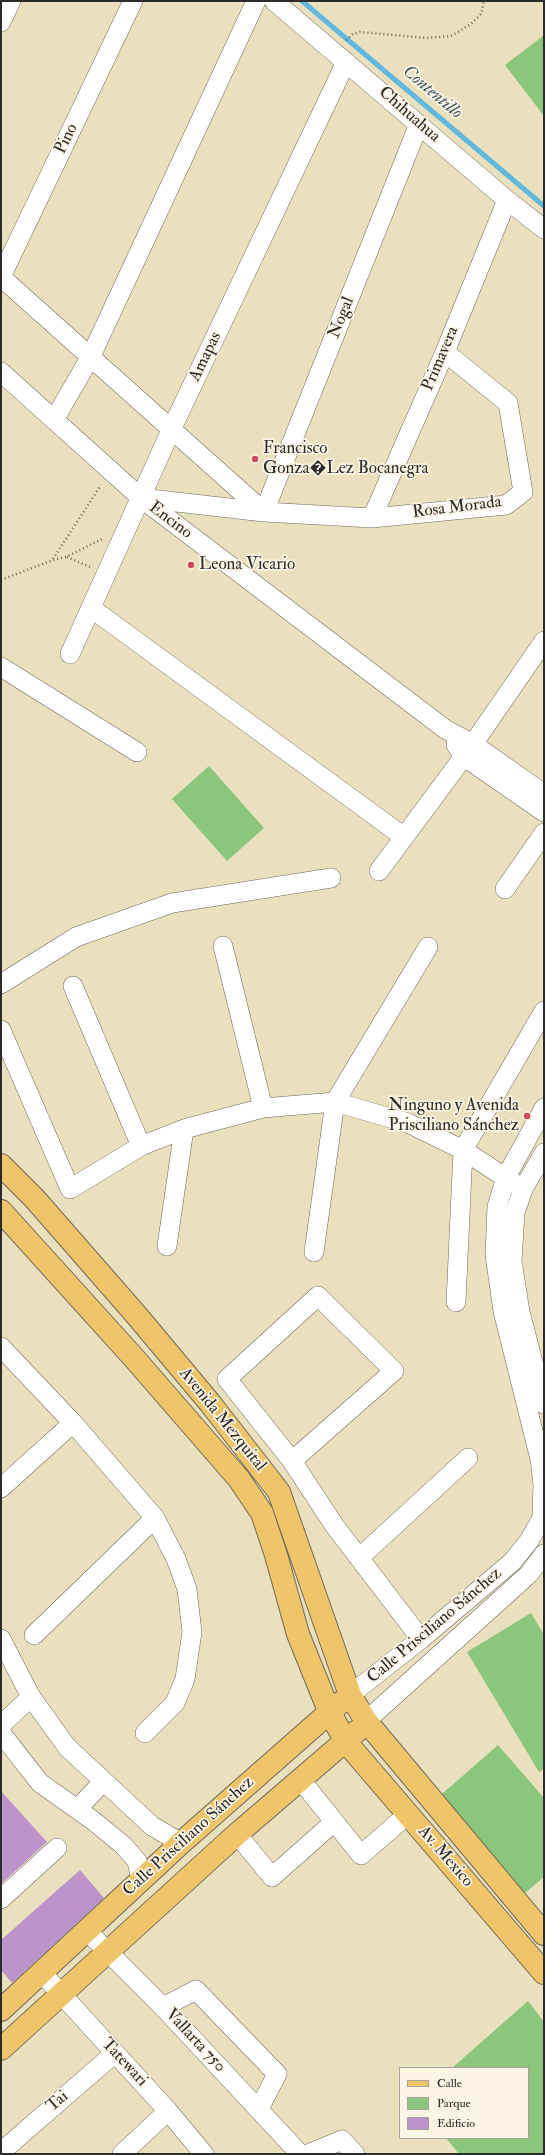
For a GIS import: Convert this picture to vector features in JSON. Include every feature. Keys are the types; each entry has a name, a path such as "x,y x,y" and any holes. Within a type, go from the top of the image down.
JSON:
{"main road":[{"name":"Avenida Mezquital","path":"1,1165 35,1199 138,1317 210,1403 279,1492 350,1695 366,1722"},
{"name":"Avenida Mezquital","path":"1,1211 25,1235 166,1394 239,1479 262,1513 298,1634 329,1711 346,1742"},
{"name":"Calle Prisciliano Sánchez","path":"1,2010 181,1843 329,1711 350,1695"},
{"name":"Calle Prisciliano Sánchez","path":"1,2049 237,1834 346,1742 366,1722"},
{"name":"Av. Mexico","path":"366,1722 544,1934"},
{"name":"Av. Mexico","path":"346,1742 544,1973"}],"street":[{"path":"1,22 11,1"},
{"name":"Pino","path":"1,277 133,1"},
{"path":"54,420 91,356 256,1"},
{"name":"Chihuahua","path":"274,1 507,200 544,229"},
{"name":"Amapas","path":"70,654 340,57"},
{"name":"Nogal","path":"264,512 419,124"},
{"name":"Primavera","path":"372,518 445,352 507,200"},
{"path":"1,277 172,428 264,512"},
{"name":"Rosa Morada","path":"141,498 264,512 372,518 506,505 523,492 508,403 445,352"},
{"name":"Encino","path":"1,372 141,498 445,729 468,750"},
{"path":"91,608 404,837"},
{"path":"379,871 468,750 544,641"},
{"path":"1,667 137,752"},
{"path":"468,750 544,794"},
{"path":"468,750 544,812"},
{"path":"505,889 544,833"},
{"path":"1,984 76,937 172,902 331,878"},
{"path":"223,946 262,1108"},
{"path":"314,1252 335,1102 428,947"},
{"path":"73,986 141,1146"},
{"path":"456,1302 463,1150 544,1011"},
{"path":"1,1030 70,1189 141,1146 184,1129 262,1108 335,1102 408,1123 463,1150 523,1189"},
{"name":"Calle Prisciliano Sánchez","path":"350,1695 421,1639 512,1562 529,1541 542,1518 543,1484 540,1459 503,1311 495,1255 497,1207 506,1177 544,1108"},
{"path":"167,1246 184,1129"},
{"path":"544,1153 523,1189 515,1214 512,1261 520,1312 544,1404"},
{"path":"292,1461 394,1371 318,1296 227,1378 292,1461 334,1525 421,1639"},
{"path":"1,1347 73,1423 155,1518 176,1559 188,1589 192,1632 185,1679 175,1703 145,1733"},
{"path":"1,1488 73,1423"},
{"path":"359,1558 468,1458"},
{"path":"34,1635 155,1518"},
{"name":"Calle Prisciliano Sánchez","path":"366,1722 529,1574 544,1554"},
{"path":"1,1639 31,1697 67,1748 152,1826 181,1843"},
{"path":"1,1725 31,1697"},
{"path":"1,1733 40,1783 124,1845 137,1862 141,1880"},
{"path":"300,1780 361,1855 408,1814"},
{"path":"77,1809 103,1782"},
{"path":"237,1834 272,1877 334,1822"},
{"path":"1,1899 57,1848"},
{"name":"Vallarta 750","path":"87,1931 163,2007 300,2154"},
{"name":"Tatewari","path":"42,1973 168,2111 204,2154"},
{"path":"163,2007 196,1990 277,2074 259,2109"},
{"name":"Tai","path":"1,2152 115,2053"},
{"path":"122,2154 168,2111"},
{"path":"308,2154 342,2140 355,2154"}],"path":[{"path":"340,57 353,34 360,32 427,38 451,36 471,24 481,14 484,1"},
{"path":"53,560 110,471"},
{"path":"1,580 53,560 66,557 129,525"},
{"path":"66,557 107,574"}],"green space":[{"path":"543,36 544,37 544,116 505,65"},
{"path":"209,766 264,828 227,861 172,799"},
{"path":"531,1613 544,1635 544,1769 539,1772 467,1652"},
{"path":"498,1745 544,1798 544,1877 518,1899 434,1801"},
{"path":"528,2001 544,2022 544,2154 459,2154 447,2139 529,2139 529,2067 453,2067"}],"building":[{"path":"1,1791 47,1842 1,1884"},
{"path":"80,1870 104,1898 12,1983 1,1970 1,1940"}],"waterway":[{"name":"Contentillo","path":"302,1 544,206"}],"place":[{"name":"Francisco Gonza�Lez Bocanegra","path":"255,459"},
{"name":"Leona Vicario","path":"191,565"},
{"name":"Ninguno y Avenida Prisciliano Sánchez","path":"527,1116"}]}
